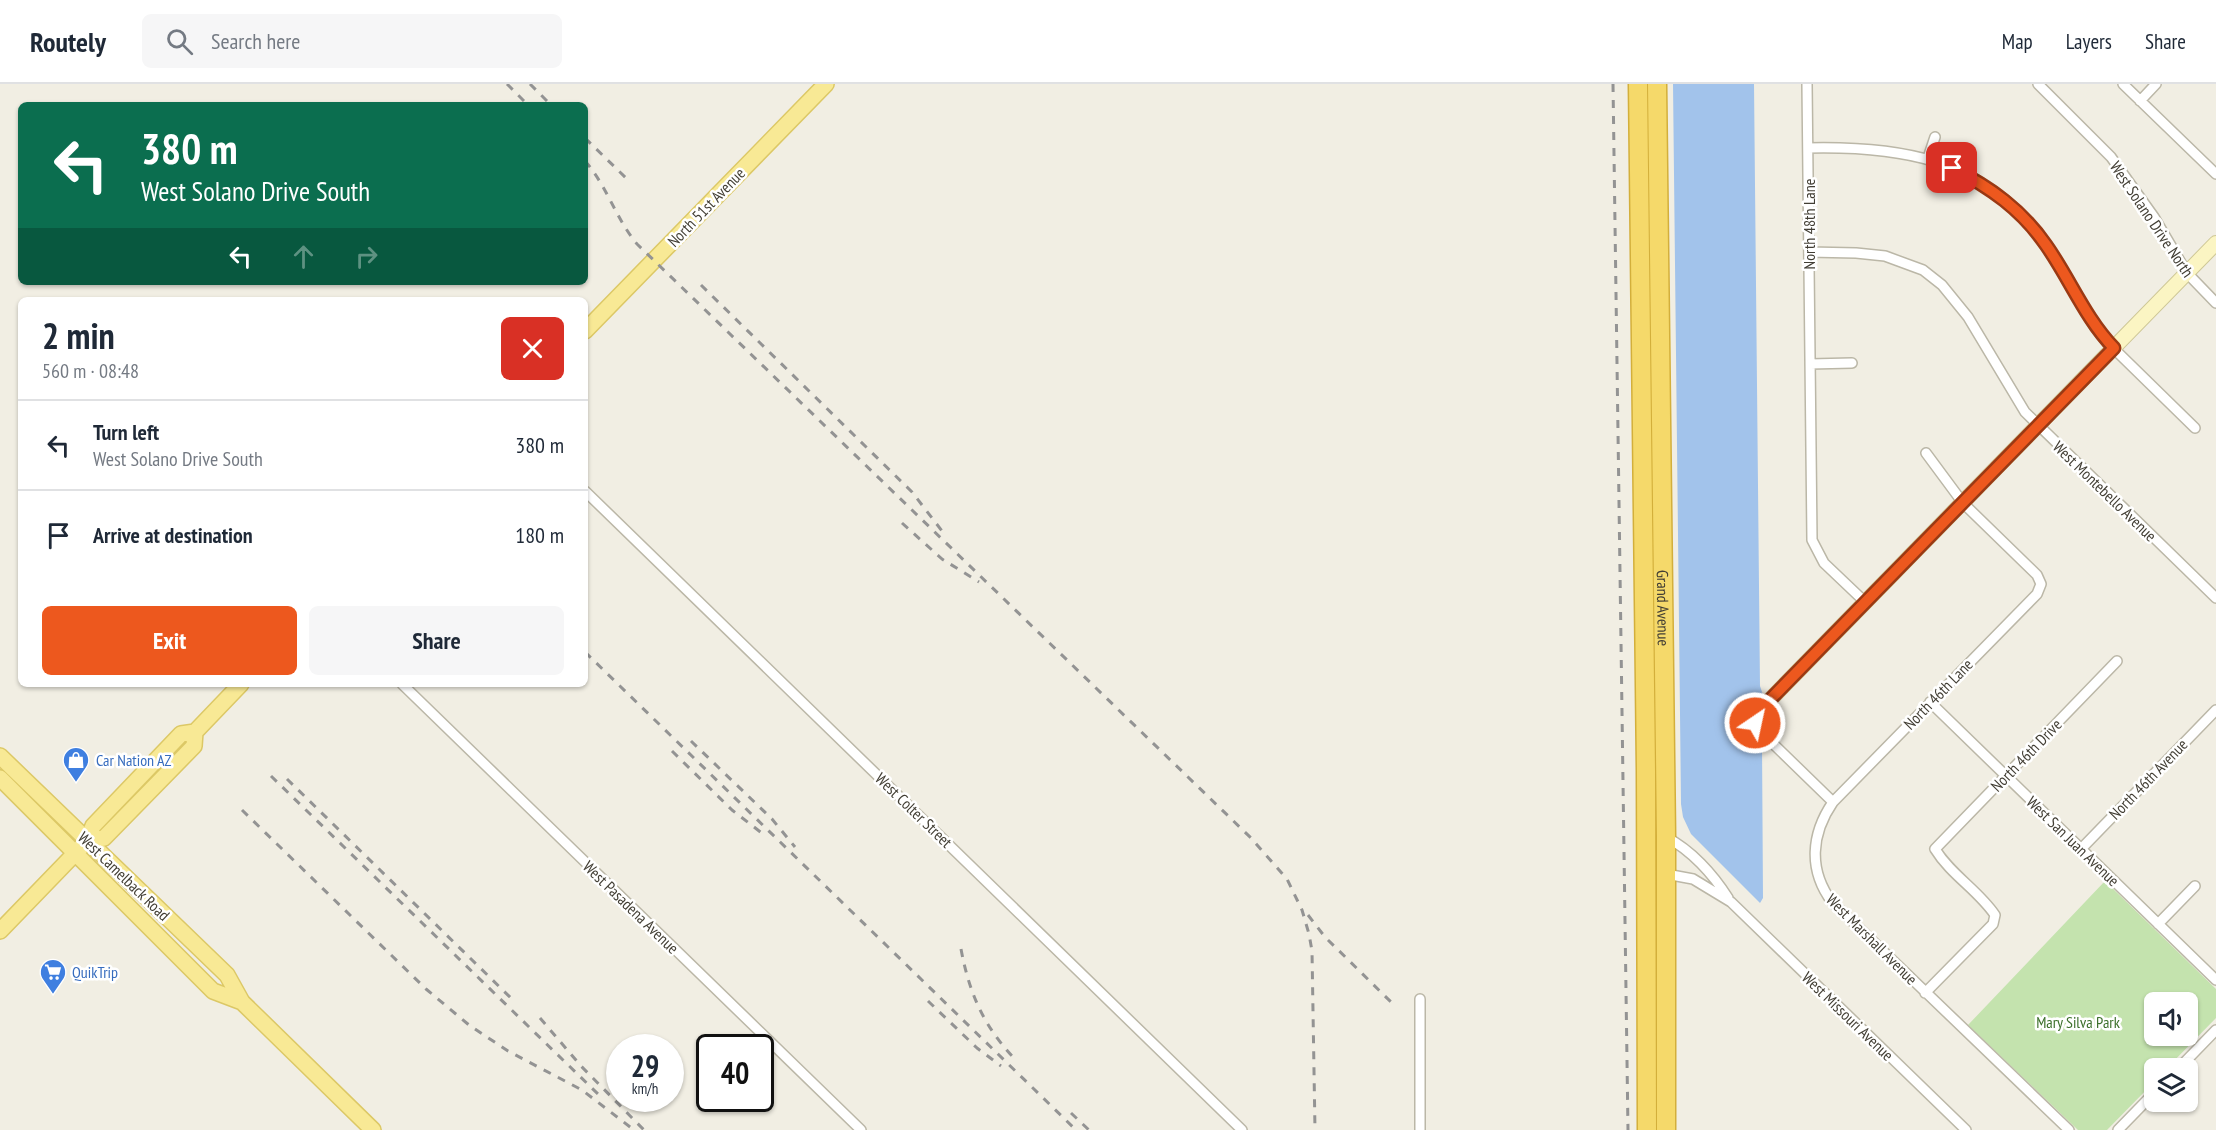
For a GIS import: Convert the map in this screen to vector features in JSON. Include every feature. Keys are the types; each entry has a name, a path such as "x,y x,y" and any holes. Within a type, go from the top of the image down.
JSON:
{"highway":[{"name":"Grand Avenue","path":"1638,84 1646,771 1647,1130"},
{"name":"Grand Avenue","path":"1657,84 1666,837 1666,1130"},
{"path":"1646,771 1654,790 1655,861 1658,869 1666,874"}],"main road":[{"name":"North 51st Avenue","path":"588,328 826,84"},
{"path":"0,931 87,841 93,826 156,759 181,735 195,732 239,687"},
{"name":"West Camelback Road","path":"0,756 227,975 242,1002 374,1130"},
{"name":"West Camelback Road","path":"0,778 213,990 242,1002"}],"street":[{"name":"North 48th Lane","path":"1808,84 1812,540 1824,563 1865,602"},
{"name":"West Solano Drive North","path":"2038,84 2111,157 2154,217 2187,273 2216,303"},
{"path":"2123,84 2216,174"},
{"path":"2140,101 2156,84"},
{"path":"1928,158 1935,137"},
{"path":"1808,148 1869,148 1928,158 1989,188 2028,222 2048,247 2094,326 2195,428"},
{"path":"1833,802 1762,733 1755,723 1756,714 2216,243"},
{"name":"West Montebello Avenue","path":"1809,252 1885,256 1909,264 1932,276 1951,293 1968,317 2017,402 2037,426 2216,598"},
{"path":"1810,364 1852,363"},
{"path":"1926,453 1963,502"},
{"name":"West Colter Street","path":"588,494 1242,1130"},
{"name":"North 46th Lane","path":"1833,802 2037,594 2041,584 2037,575 1963,502"},
{"path":"2208,591 2216,583"},
{"name":"North 46th Drive","path":"1925,993 1993,924 1995,915 1988,905 1942,861 1935,849 2117,662"},
{"name":"West Pasadena Avenue","path":"405,687 861,1130"},
{"name":"West San Juan Avenue","path":"1930,702 2216,980"},
{"name":"North 46th Avenue","path":"2081,849 2216,710"},
{"name":"West Marshall Avenue","path":"1833,802 1822,818 1817,837 1817,873 1823,890 1832,902 1925,993 2069,1130"},
{"name":"West Missouri Avenue","path":"1666,837 1680,845 1710,874 1731,902 1966,1130"},
{"name":"West Missouri Avenue","path":"1666,874 1693,879 1731,902"},
{"path":"2158,924 2195,886"},
{"path":"1420,999 1420,1130"},
{"path":"2189,1058 2216,1030"},
{"path":"2118,1130 2144,1103"}],"green space":[{"name":"Mary Silva Park","path":"2105,881 2216,989 2216,1018 2198,1036 2198,992 2144,992 2144,1046 2189,1046 2177,1058 2144,1058 2144,1092 2107,1130 2078,1130 1968,1025"}],"water":[{"path":"1673,84 1754,84 1760,686 1763,695 1737,706 1732,714 1731,723 1739,736 1762,743 1763,898 1760,903 1691,834 1683,817 1681,804"}],"railway":[{"path":"507,84 525,102"},
{"path":"530,84 548,102"},
{"path":"1613,84 1628,1130"},
{"path":"588,141 626,178"},
{"path":"588,165 637,244 1251,838 1287,879 1302,910 1312,951 1315,1130"},
{"path":"701,285 912,492 942,531"},
{"path":"902,523 942,559 979,582"},
{"path":"588,655 1076,1130"},
{"path":"691,741 772,819 795,847"},
{"path":"672,751 732,810 763,834"},
{"path":"271,776 599,1095"},
{"path":"287,779 514,1001"},
{"path":"242,810 426,989 469,1025 508,1051 582,1090 634,1130"},
{"path":"1308,915 1325,937 1391,1002"},
{"path":"961,949 968,980 985,1020 1013,1057"},
{"path":"928,1001 977,1048 1001,1066"},
{"path":"540,1018 581,1066 644,1130"},
{"path":"1071,1113 1089,1130"}],"place":[{"name":"Car Nation AZ","path":"76,783"},
{"name":"QuikTrip","path":"53,995"}],"route":[{"path":"1755,723 1756,714 2114,348 2094,326 2048,247 2028,222 2016,209 1989,188 1952,168"}]}
